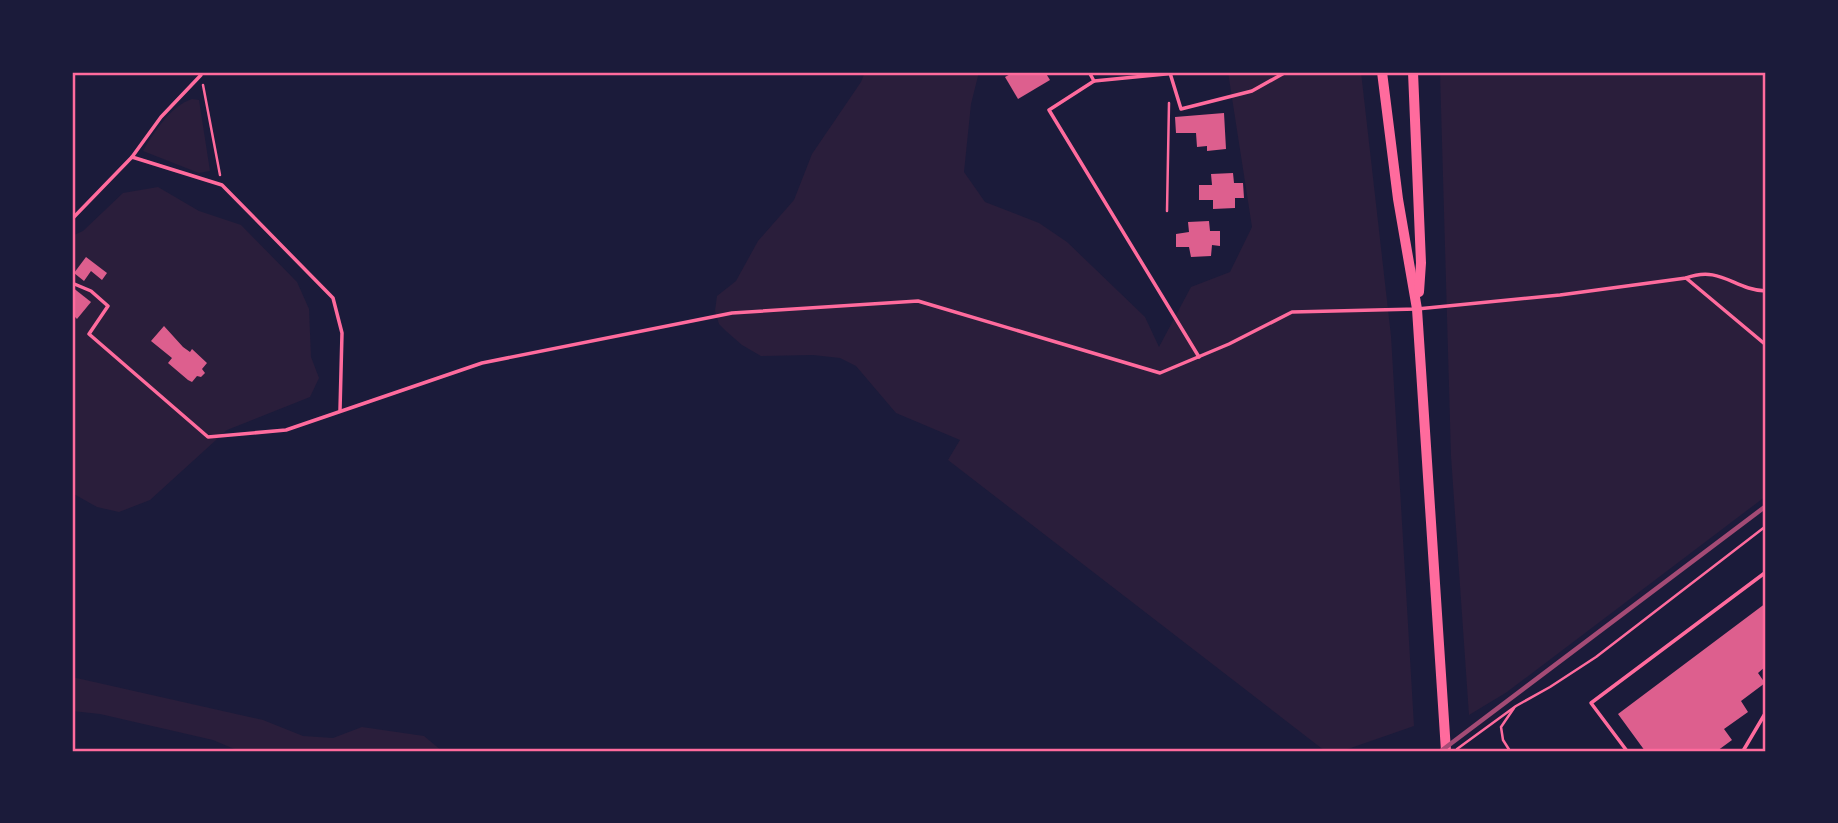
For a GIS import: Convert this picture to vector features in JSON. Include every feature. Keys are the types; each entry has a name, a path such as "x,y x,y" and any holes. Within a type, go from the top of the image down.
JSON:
{"main road":[{"path":"1382,72 1398,199 1417,309 1446,751"},
{"path":"1415,72 1421,263 1417,309"}],"lane":[{"path":"1089,72 1094,81"},
{"path":"1186,72 1094,81 1049,110 1199,356"},
{"path":"1170,73 1181,109 1252,91 1286,72"},
{"path":"72,219 132,157 161,117 201,75"},
{"path":"132,157 222,185 333,298 342,333 340,412"},
{"path":"72,283 91,291 108,306 89,334 208,437 286,430 482,363 732,313 918,301 1160,373 1292,312 1417,309 1560,295 1686,278 1697,274 1720,275 1752,290 1766,291"},
{"path":"1686,278 1766,345"},
{"path":"1627,751 1591,703 1766,572"},
{"path":"1743,751 1766,712"}],"path":[{"path":"201,75 222,185"},
{"path":"1167,211 1169,101"},
{"path":"1455,751 1516,706 1596,657 1766,526"},
{"path":"1510,751 1503,740 1501,727 1516,706"}],"shaded area":[{"path":"865,72 979,72 971,104 964,172 985,202 1039,223 1067,242 1145,317 1159,347 1191,287 1230,272 1252,227 1228,72 1361,72 1391,336 1414,726 1342,751 1325,751 948,460 960,440 896,413 856,366 840,358 813,355 761,356 742,345 719,324 715,311 717,296 736,281 758,241 794,200 812,154"},
{"path":"1440,72 1766,72 1766,496 1507,692 1469,715 1451,456"},
{"path":"192,99 199,100 210,171 199,173 143,151 170,113"},
{"path":"158,187 199,211 241,225 297,282 309,309 311,357 319,378 310,397 227,430 150,500 119,512 97,507 72,493 72,236 83,231 123,193"},
{"path":"72,677 263,720 303,736 333,738 362,727 424,736 442,751 239,751 213,740 100,714 72,711"}],"building":[{"path":"1014,72 1045,72 1050,80 1018,99 1005,77"},
{"path":"1224,113 1226,149 1207,151 1207,146 1197,147 1196,133 1176,133 1175,117"},
{"path":"1233,173 1234,183 1243,183 1244,198 1235,198 1235,208 1213,209 1213,200 1199,200 1199,185 1212,185 1211,174"},
{"path":"1209,221 1210,231 1220,231 1220,246 1212,245 1211,256 1191,257 1189,247 1176,247 1176,234 1189,232 1188,222"},
{"path":"86,257 107,273 102,280 91,271 84,281 74,273"},
{"path":"72,287 91,302 77,319 72,314"},
{"path":"164,326 183,347 190,352 192,349 207,363 202,369 205,373 201,377 197,376 192,382 188,380 168,363 172,358 151,341"},
{"path":"1766,603 1766,666 1758,673 1765,683 1741,701 1748,712 1724,729 1732,740 1717,751 1645,751 1618,714"}],"railway":[{"path":"1441,751 1766,506"}]}
